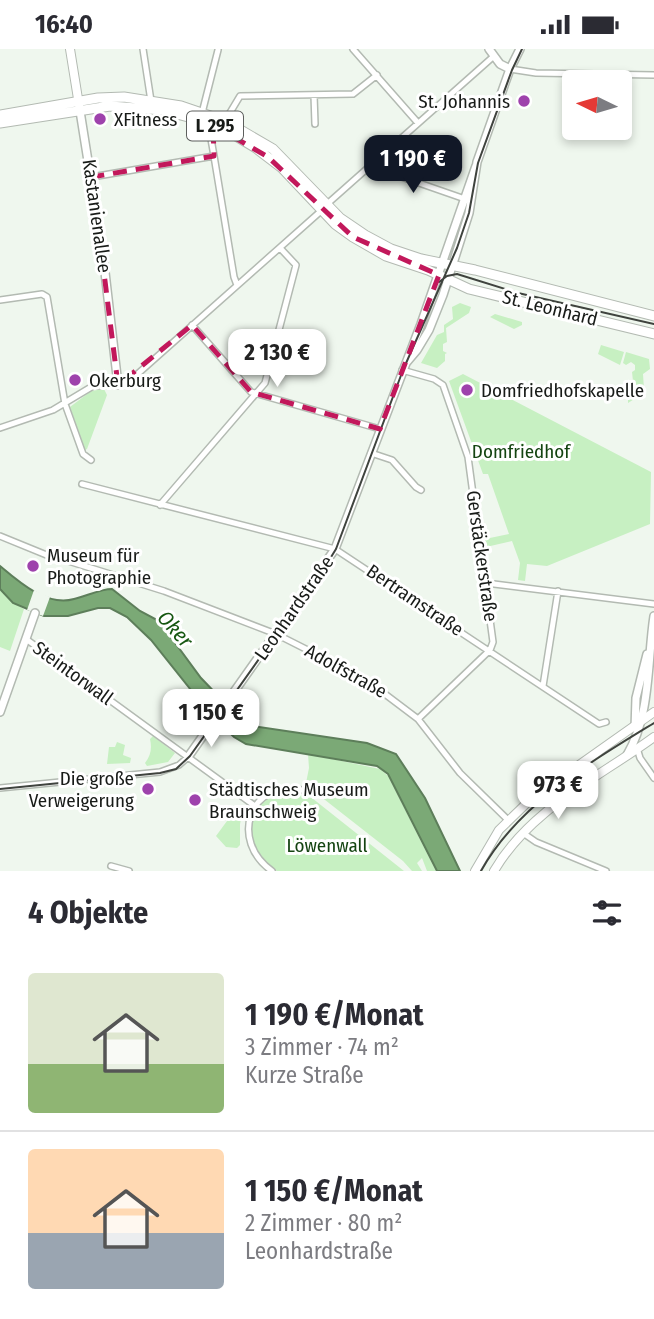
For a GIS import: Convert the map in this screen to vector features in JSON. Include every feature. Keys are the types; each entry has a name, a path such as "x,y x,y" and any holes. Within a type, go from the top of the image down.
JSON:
{"main road":[{"name":"Kastanienallee","path":"69,49 79,106"},
{"name":"L 295","path":"0,123 111,97 166,103 228,117 273,149 299,174 324,208 374,240 409,255 448,264"},
{"name":"L 295","path":"0,115 79,106 138,107 177,114 213,125 268,157 324,208 349,235 373,249 443,277"},
{"name":"St. Leonhard","path":"448,264 654,316"},
{"name":"St. Leonhard","path":"443,277 469,289 654,334"},
{"path":"475,871 492,840 508,820 555,780 654,712"},
{"path":"494,871 523,833 565,797 654,737"}],"street":[{"path":"143,49 150,101"},
{"path":"202,113 216,49 224,49"},
{"path":"353,49 418,123"},
{"path":"489,49 500,64 510,69 536,73 654,75"},
{"name":"Leonhardstraße","path":"448,264 476,166 510,69 519,51"},
{"path":"0,428 65,404 93,386 118,385 133,378 494,56"},
{"path":"228,117 240,96 353,95 377,75"},
{"path":"314,95 315,124"},
{"name":"Kastanienallee","path":"79,106 92,177 118,385"},
{"path":"213,125 211,139 237,285"},
{"path":"92,177 214,156"},
{"path":"370,166 465,199"},
{"name":"Leonhardstraße","path":"188,757 335,549 402,368 417,351 429,330 443,277 470,213 476,166"},
{"path":"160,505 265,383 296,265 280,248"},
{"path":"0,300 46,295 65,404 83,454 91,460"},
{"path":"192,325 251,392 380,429"},
{"name":"Gerstäckerstraße","path":"402,368 439,381 446,391 468,457 493,642 489,650"},
{"path":"371,453 392,460 416,487 421,489"},
{"name":"Bertramstraße","path":"82,484 335,549 599,724 606,722"},
{"path":"0,535 49,556"},
{"name":"Adolfstraße","path":"62,559 164,591 276,633 365,679 418,719 460,773 508,820"},
{"path":"486,583 654,604"},
{"path":"543,686 558,591"},
{"path":"0,712 35,613"},
{"path":"654,617 640,679 636,736 641,760 654,778"},
{"name":"Steintorwall","path":"26,639 256,806"},
{"path":"650,644 654,657"},
{"path":"418,719 489,650"},
{"path":"622,733 654,737"},
{"path":"626,756 636,736"},
{"path":"0,788 170,770 188,757"},
{"path":"272,871 258,860 249,843 248,824 256,806 264,797 276,791 302,790"},
{"path":"523,833 536,842 606,871"},
{"path":"111,866 129,871"}],"highlighted area":[{"path":"213,125 268,157 353,237 439,275 380,429 251,392 192,325 118,385 92,177 214,156"}],"green space":[{"path":"460,303 471,307 469,313 446,328 447,342 443,344 443,351 447,353 445,361 437,368 421,363 437,335 444,332 444,325 453,319 452,307"},
{"path":"495,314 522,322 522,325 514,329 490,317"},
{"path":"601,345 624,352 620,365 598,354"},
{"path":"626,352 649,359 650,369 643,374 644,389 628,403 628,394 634,390 632,372 635,365 631,362 626,365 623,363"},
{"name":"Domfriedhof","path":"463,374 651,472 650,524 547,566 527,564 525,581 518,580 520,563 512,541 486,547 485,539 509,534 488,474 483,474 449,381"},
{"path":"104,389 107,395 85,450 70,407 91,391"},
{"path":"0,589 24,609 10,651 0,647"},
{"path":"153,736 175,753 168,762 147,766 145,763 150,754 150,739"},
{"path":"117,742 125,745 123,755 131,758 130,763 107,764 109,747 115,747"},
{"path":"308,754 380,769 388,776 436,871 427,871 422,858 417,863 422,871 412,871 320,796 305,788 309,768"},
{"name":"Löwenwall","path":"293,792 312,798 404,871 277,871 256,848 252,822 264,801 276,795"},
{"path":"238,806 243,810 240,845 237,848 226,847 216,836"}],"shaded area":[{"path":"0,566 34,591 54,599 64,601 112,589 140,611 159,621 201,678 246,725 367,743 396,754 425,798 460,871 437,871 388,774 377,766 246,744 234,737 211,715 151,640 127,617 110,608 98,608 68,616 44,616 13,603 0,589"}],"pier":[{"path":"34,590 50,597 43,616 27,610"},
{"path":"221,696 233,707 219,727 208,716"}],"tram line":[{"path":"0,789 160,773 176,769 190,756 328,562 336,549 403,370 457,248 469,213 478,163 522,49"},
{"path":"439,282 447,276 457,274 518,293 654,324"},
{"path":"481,871 496,847 535,805 582,769 654,723"}],"place":[{"name":"St. Johannis","path":"524,101"},
{"name":"XFitness","path":"100,119"},
{"name":"Okerburg","path":"75,380"},
{"name":"Domfriedhofskapelle","path":"467,390"},
{"name":"Museum für Photographie","path":"33,566"},
{"name":"Die große Verweigerung","path":"148,789"},
{"name":"Städtisches Museum Braunschweig","path":"195,800"}],"water label":[{"name":"Oker","path":"175,629"}]}
